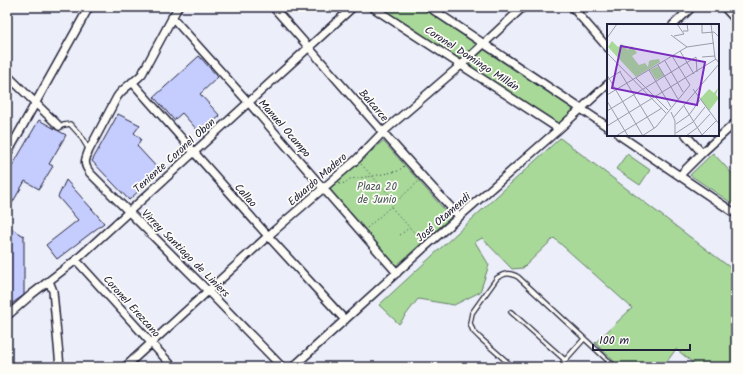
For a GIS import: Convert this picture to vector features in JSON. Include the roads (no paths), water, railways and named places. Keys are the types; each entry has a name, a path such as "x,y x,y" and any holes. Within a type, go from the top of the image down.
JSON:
{"street":[{"path":"7,154 89,7"},
{"path":"89,150 120,92 142,74 178,7"},
{"name":"Balcarce","path":"272,7 384,132 423,178 460,216"},
{"name":"Teniente Coronel Obon","path":"7,316 76,260 353,7"},
{"name":"Coronel Domingo Millán","path":"372,7 559,129"},
{"name":"Coronel Domingo Millán","path":"430,7 607,126"},
{"name":"Eduardo Madero","path":"125,367 268,236 357,159 384,132 461,65 523,7"},
{"path":"572,7 607,47"},
{"path":"674,24 692,7"},
{"path":"724,7 736,20"},
{"name":"Manuel Ocampo","path":"172,17 397,273"},
{"path":"7,75 59,126"},
{"name":"Callao","path":"132,82 268,236 345,320"},
{"name":"José Otamendi","path":"293,367 607,85"},
{"path":"680,176 702,153 736,122"},
{"path":"621,136 736,214"},
{"path":"687,136 702,153"},
{"name":"Virrey Santiago de Liniers","path":"89,150 85,159 87,168 282,367"},
{"name":"Coronel Erezcano","path":"76,260 173,367"},
{"path":"49,281 53,291 60,367"}],"lane":[{"path":"59,126 70,124 80,135 89,150"},
{"path":"512,367 473,331 470,323 472,313 497,278 508,273 518,277 615,367"},
{"path":"511,312 565,360"},
{"path":"559,367 584,339"}],"park label":[{"name":"Plaza 20 de Junio","path":"377,192"}]}
